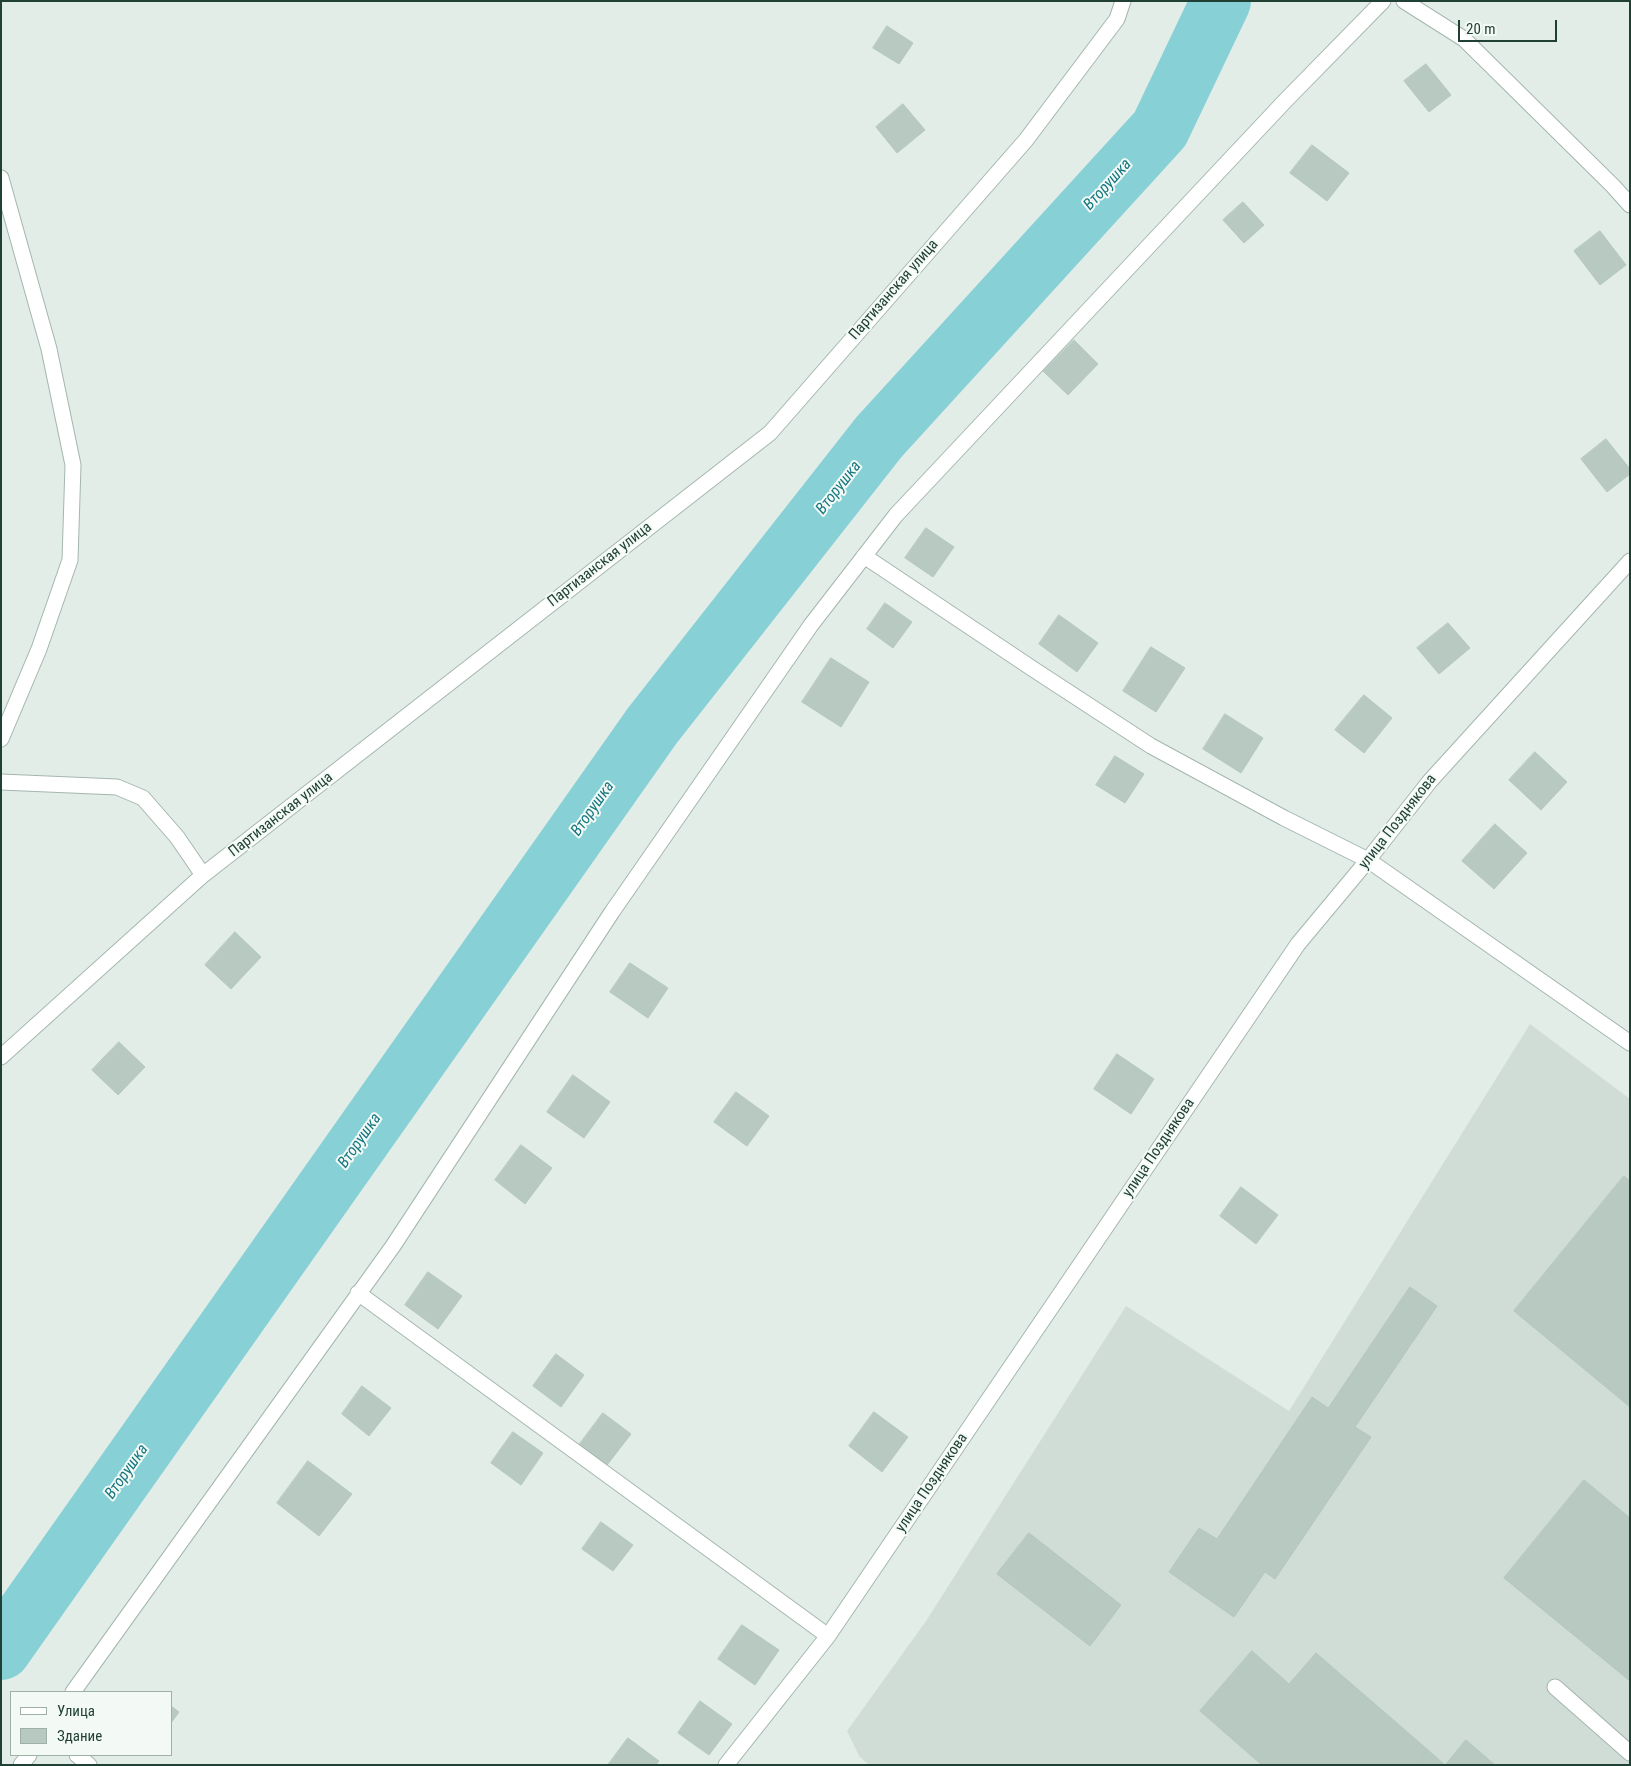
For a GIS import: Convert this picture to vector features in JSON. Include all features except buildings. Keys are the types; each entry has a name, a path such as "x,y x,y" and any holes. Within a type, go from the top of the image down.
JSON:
{"street":[{"name":"Партизанская улица","path":"1,1057 204,875 770,433 1026,140 1117,19 1123,1"},
{"path":"75,1691 393,1246 612,912 811,625 864,556 896,515 1052,348 1285,101 1383,1"},
{"path":"1404,1 1464,38 1630,205"},
{"path":"1,178 49,349 73,465 70,560 39,649 1,739"},
{"path":"864,556 1033,670 1151,746 1284,818 1368,860 1630,1042"},
{"name":"улица Позднякова","path":"726,1765 828,1636 1298,944 1368,860 1430,781 1630,561"},
{"path":"1,782 117,787 143,798 177,837 204,875"},
{"path":"358,1293 828,1636"},
{"path":"1555,1687 1630,1752"},
{"path":"78,1756 89,1765"}],"shaded area":[{"path":"1530,1024 1630,1099 1630,1765 869,1765 859,1756 847,1731 926,1621 1126,1306 1289,1411"}],"waterway":[{"name":"Вторушка","path":"1,1650 652,726 879,437 1160,129 1221,1"}]}
